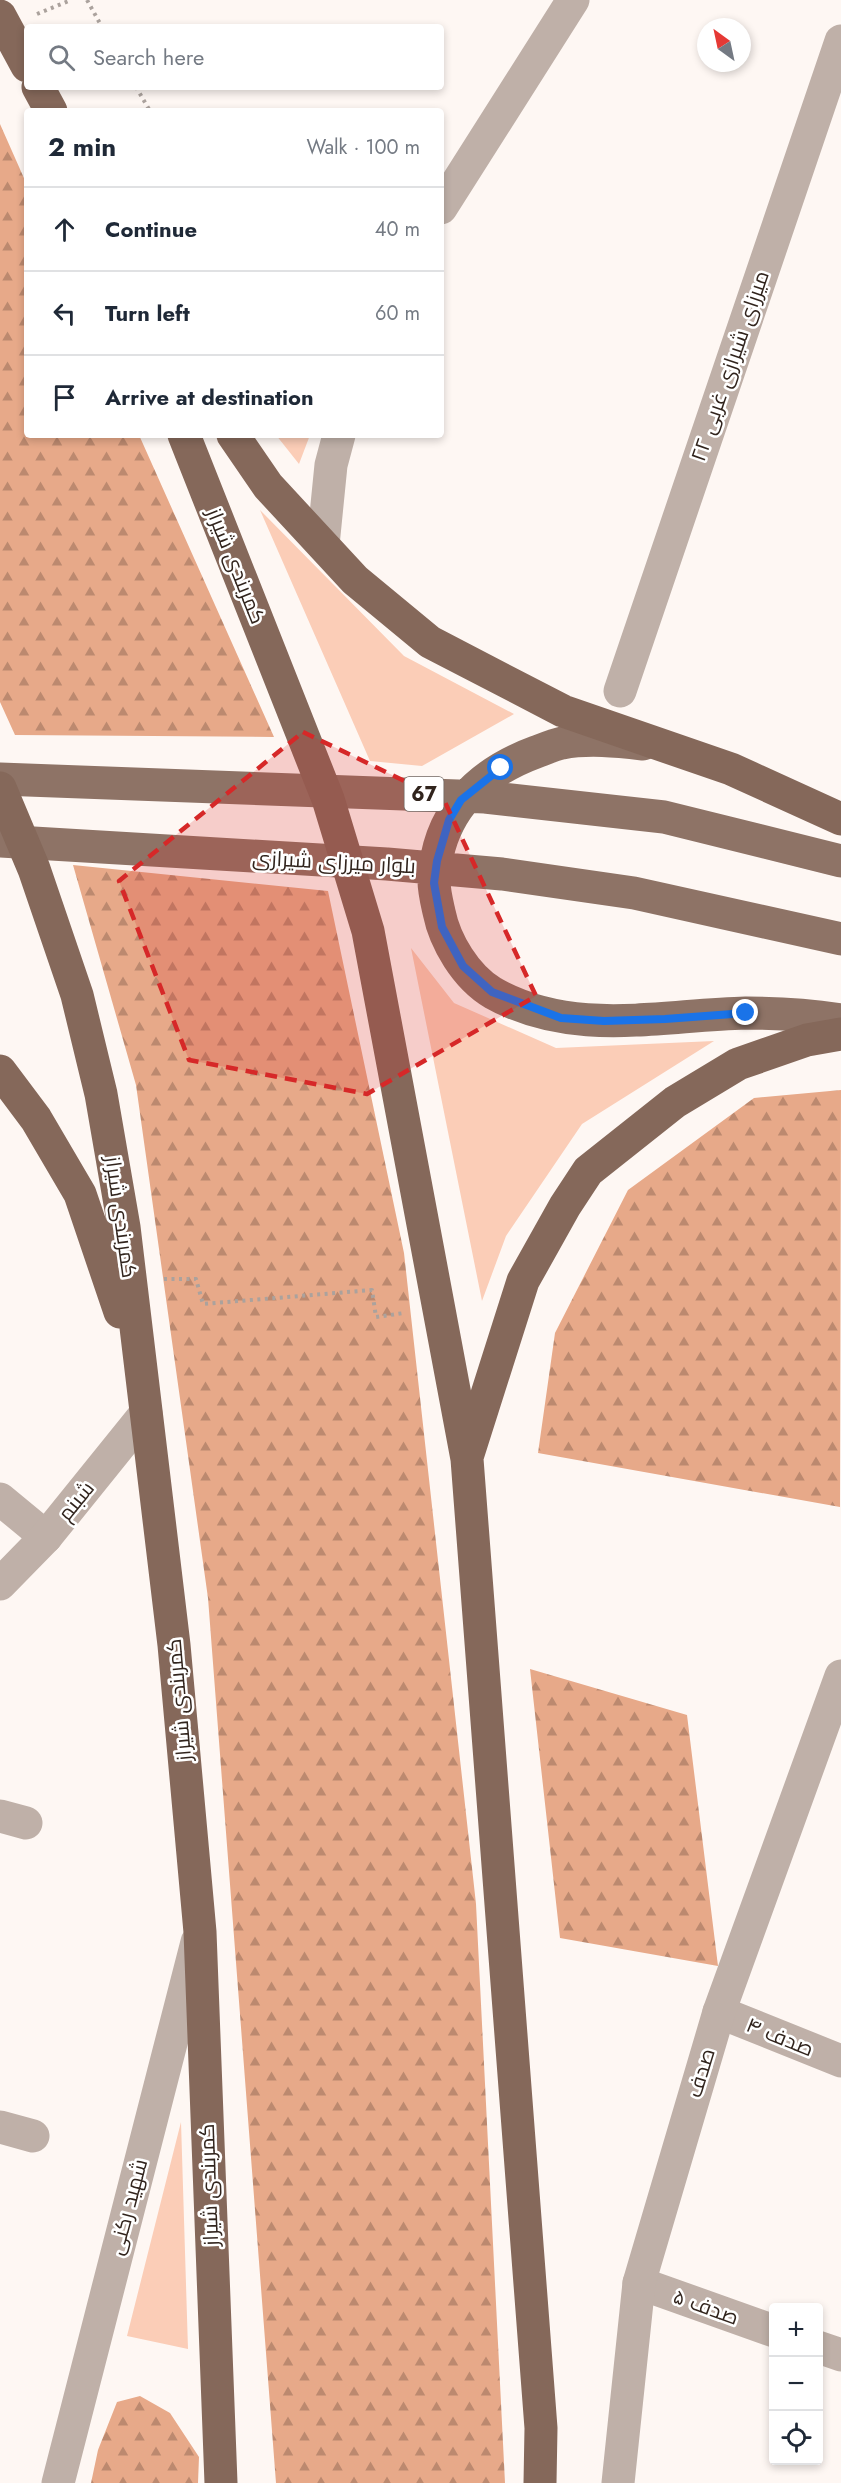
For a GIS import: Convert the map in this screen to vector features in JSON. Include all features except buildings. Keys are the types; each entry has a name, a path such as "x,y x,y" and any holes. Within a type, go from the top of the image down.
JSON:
{"highway":[{"path":"0,16 24,60"},
{"path":"40,90 49,108"},
{"name":"کمربندی شیراز","path":"185,438 328,799 369,931 439,1309"},
{"path":"235,438 268,486 355,580 430,642 563,711 731,769 841,819"},
{"name":"کمربندی شیراز","path":"0,788 34,869 77,994 101,1094 124,1227 174,1645 200,1932 221,2483"},
{"path":"466,1459 524,1281 565,1206 588,1171 675,1102 738,1064 807,1040 841,1034"},
{"path":"0,1071 36,1119 80,1194 141,1372"},
{"path":"439,1309 466,1459 541,2428 540,2483"}],"main road":[{"path":"669,746 607,740 561,743 501,768 461,800 449,820 443,838 434,883 442,927 463,966 492,992 561,1018 604,1021 746,1013 818,1016 841,1020"},
{"name":"67","path":"0,779 473,796 561,804 664,817 841,861"},
{"name":"بلوار میرزای شیرازی","path":"0,841 387,864 502,874 634,893 841,939"}],"street":[{"path":"444,203 573,0"},
{"name":"۲۲ میرزای شیرازی غربی","path":"620,691 841,41"},
{"path":"323,545 331,465 338,438"},
{"name":"شبنم","path":"0,1584 46,1537 146,1413"},
{"path":"0,1499 46,1537"},
{"name":"صدف","path":"618,2483 639,2283 719,2012 841,1677"},
{"name":"شهید رکنی","path":"58,2483 200,1932"},
{"name":"۴ صدف","path":"719,2012 841,2061"},
{"path":"0,2127 33,2136"},
{"name":"۵ صدف","path":"639,2283 769,2329"},
{"path":"823,2348 841,2355"}],"path":[{"path":"87,0 100,24"},
{"path":"138,90 148,108"},
{"path":"130,1279 196,1279 203,1304 372,1290 376,1317 439,1309"}],"highlighted area":[{"path":"303,732 444,800 536,996 367,1094 189,1060 119,881"}],"shaded area":[{"path":"278,438 309,438 299,464"},
{"path":"260,510 404,656 514,714 422,766 370,761"},
{"path":"411,948 454,1003 556,1048 714,1041 582,1124 506,1236 482,1301"},
{"path":"181,2122 188,2349 127,2336"}],"green space":[{"path":"0,124 24,178 24,438 140,438 274,737 15,735 0,702"},
{"path":"73,865 328,891 404,1253 476,1904 505,2483 276,2483 208,1598 136,1085"},
{"path":"841,1090 840,1507 538,1453 555,1333 628,1190 754,1098"},
{"path":"530,1669 687,1715 718,1966 560,1938"},
{"path":"140,2396 170,2413 199,2457 198,2483 91,2483 98,2450 117,2402"}],"route":[{"path":"501,768 488,776 461,800 449,820 437,861 434,883 442,927 463,966 492,992 561,1018 604,1021 746,1013"}]}
